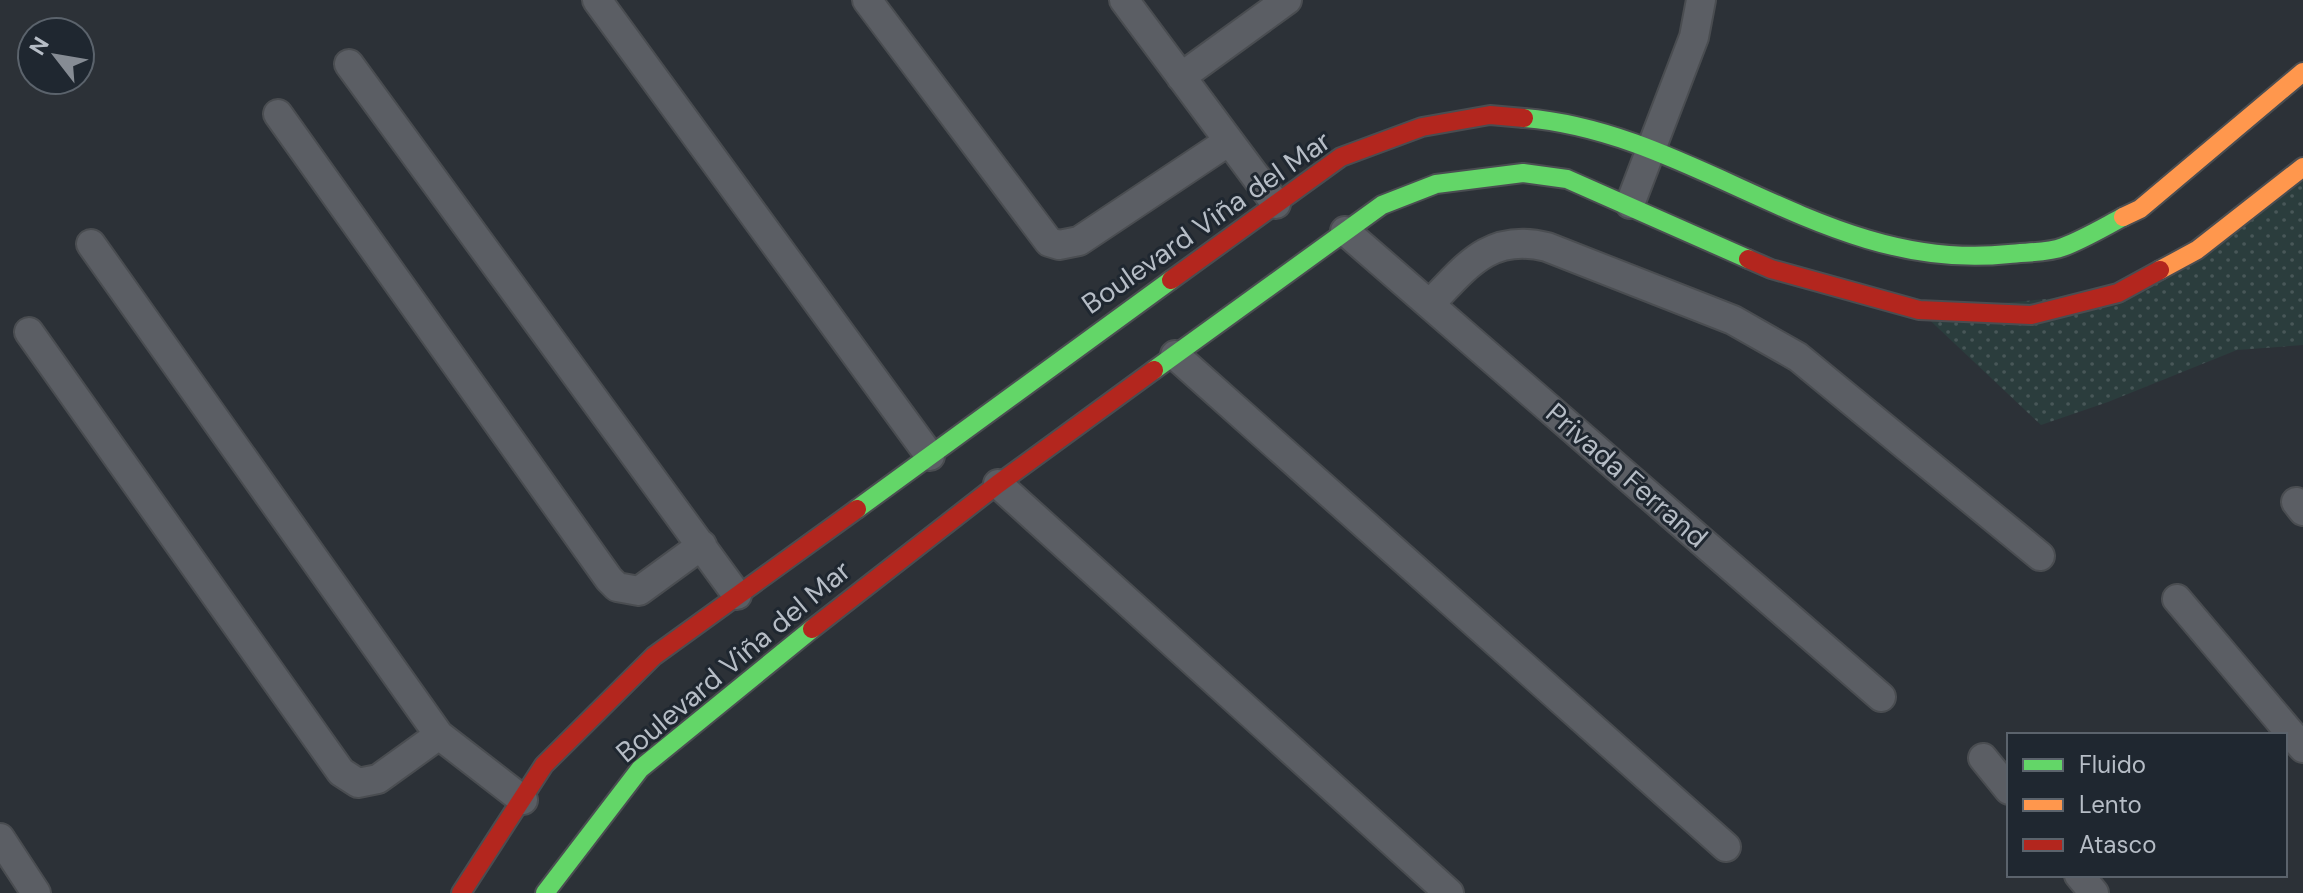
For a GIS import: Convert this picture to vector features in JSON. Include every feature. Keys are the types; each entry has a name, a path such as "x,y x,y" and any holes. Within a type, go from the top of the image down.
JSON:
{"street":[{"path":"597,0 930,456"},
{"path":"867,0 1049,242 1059,245 1079,241 1229,141"},
{"path":"1124,0 1276,204"},
{"path":"1181,77 1287,0"},
{"path":"1630,204 1655,148 1694,37 1701,0"},
{"path":"349,64 737,595"},
{"name":"Boulevard Viña del Mar","path":"461,893 544,765 602,704 654,656 1341,157 1422,127 1490,115 1562,121 1655,148 1771,205 1888,247 1970,258 2061,248 2140,209 2303,72"},
{"path":"278,114 609,579 617,587 639,591 702,545"},
{"name":"Boulevard Viña del Mar","path":"545,893 640,769 717,703 998,484 1345,231 1395,200 1436,184 1486,175 1523,173 1567,179 1630,204 1771,269 1919,310 2031,315 2118,293 2197,250 2303,167"},
{"name":"Privada Ferrand","path":"1345,231 1881,697"},
{"path":"1431,303 1467,266 1496,246 1526,242 1547,247 1733,320 1798,357 2040,556"},
{"path":"91,244 439,735 523,800"},
{"path":"29,332 341,772 358,783 378,779 439,735"},
{"path":"1175,355 1726,847"},
{"path":"998,484 1449,893"},
{"path":"2177,599 2303,748"},
{"path":"1983,758 2007,788"},
{"path":"0,838 36,893"},
{"path":"2081,877 2094,893"}],"shaded area":[{"path":"2303,167 2303,345 2237,350 2108,402 2041,425 1919,310 2118,293"}],"traffic: fast":[{"path":"1524,118 1587,129 1647,148 1822,223 1881,243 1943,254 2009,254 2051,250 2079,240 2123,217"},
{"path":"1154,370 1382,205 1436,184 1523,173 1567,179 1748,259"},
{"path":"857,509 1171,280"},
{"path":"545,893 640,769 812,629"}],"traffic: slow":[{"path":"2123,217 2140,209 2303,72"},
{"path":"2160,270 2197,250 2303,167"}],"traffic: jam":[{"path":"1171,280 1341,157 1422,127 1490,115 1524,118"},
{"path":"1748,259 1771,269 1919,310 2031,315 2118,293 2160,270"},
{"path":"812,629 998,484 1154,370"},
{"path":"461,893 544,765 654,656 857,509"}]}
